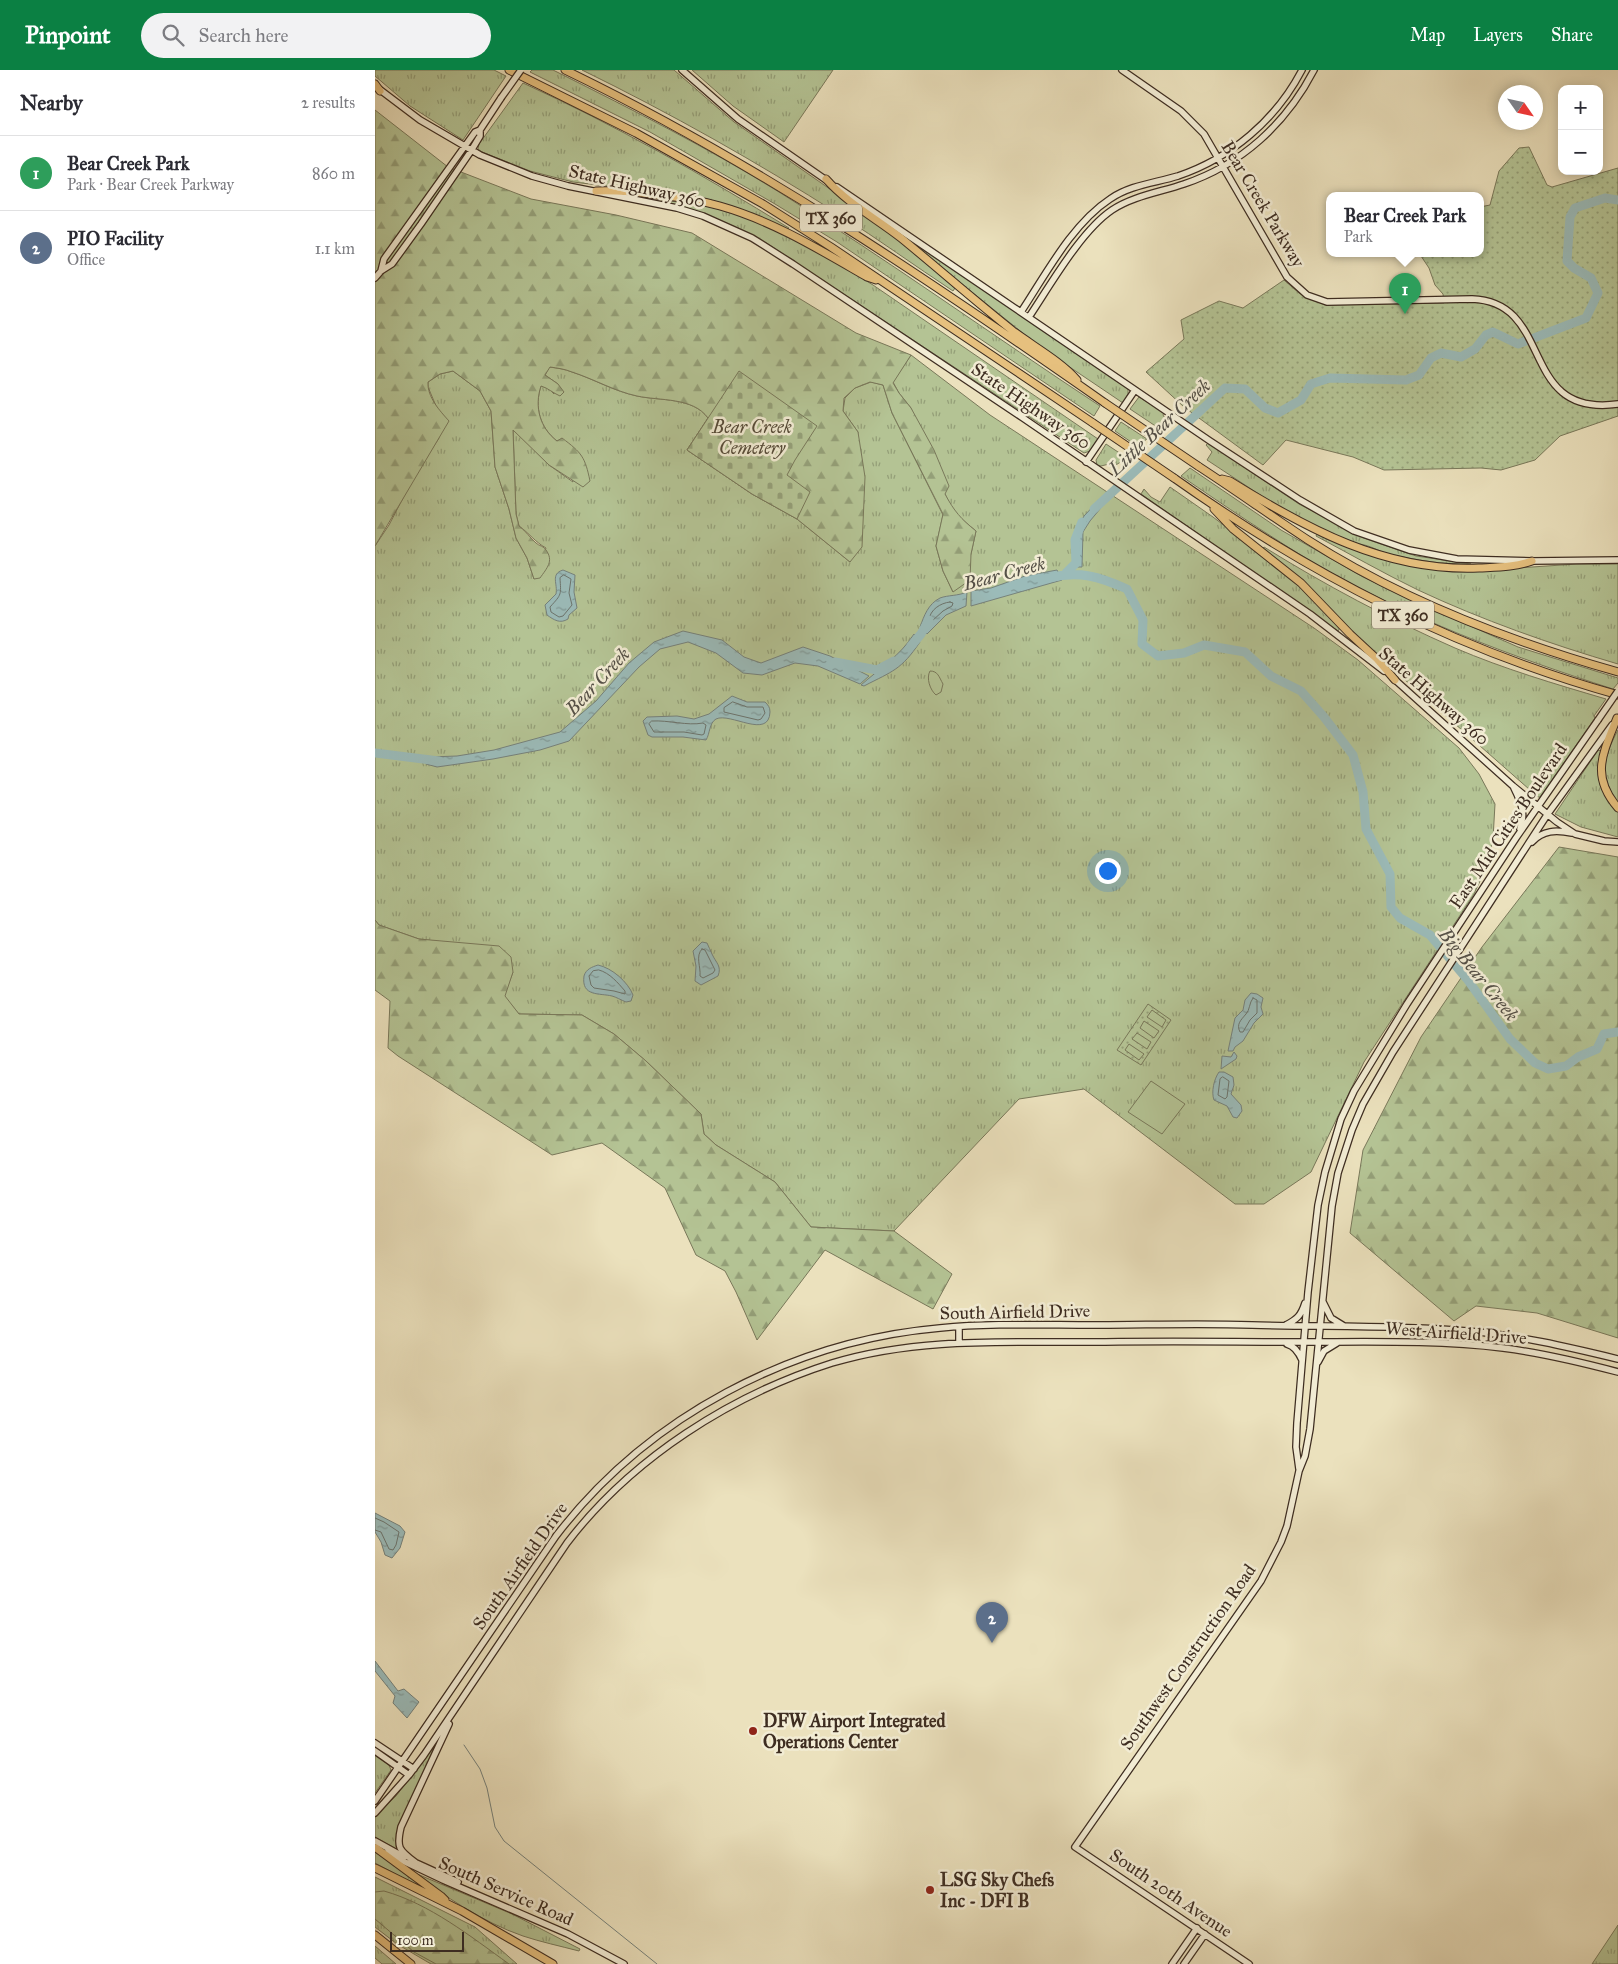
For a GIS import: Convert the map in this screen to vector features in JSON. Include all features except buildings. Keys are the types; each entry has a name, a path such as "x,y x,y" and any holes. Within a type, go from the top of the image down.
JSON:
{"highway":[{"name":"TX 360","path":"509,70 604,116 699,167 793,223 884,282 1205,500 1307,564 1411,619 1501,657 1618,695"},
{"name":"TX 360","path":"565,70 678,127 772,181 844,226 1309,541 1356,568 1412,596 1519,641 1618,672"},
{"path":"826,179 835,190 901,238 1013,331 1071,373 1084,388"},
{"path":"596,191 614,190 679,197 719,206 786,232 867,277 884,282"},
{"path":"1216,478 1230,481 1283,514 1318,532 1368,553 1420,565 1471,568 1520,566 1532,561"},
{"path":"1205,500 1233,529 1301,583 1377,659 1395,680"},
{"path":"1617,718 1603,753 1601,773 1606,792 1618,808"},
{"path":"375,1845 449,1904"},
{"path":"375,1868 449,1904 552,1964"},
{"path":"375,1935 411,1964"}],"main road":[{"path":"381,271 384,259 475,132 480,130 521,70"},
{"path":"682,70 738,119 1209,441 1307,505 1370,538 1409,550 1457,559 1532,561 1618,560"},
{"name":"Bear Creek Parkway","path":"1122,70 1189,117 1204,134 1287,277 1307,295 1327,302 1483,299 1514,316 1527,333 1549,379 1564,394 1588,405 1604,406 1618,404"},
{"path":"1021,312 1072,236 1092,212 1121,192 1143,184 1170,178 1202,166 1237,146 1269,118 1302,70"},
{"path":"1029,317 1095,223 1113,209 1129,201 1205,177 1249,150 1284,117 1303,92 1314,70"},
{"name":"State Highway 360","path":"377,87 420,120 464,147 532,176 686,211 728,226 752,238 1100,470 1310,614 1395,680 1513,786 1575,834 1604,841 1618,842"},
{"path":"375,278 381,271 392,264 471,151 480,136 480,130"},
{"path":"1170,178 1173,188"},
{"path":"1086,462 1135,390"},
{"name":"East Mid Cities Boulevard","path":"1305,1342 1308,1292 1318,1205 1334,1141 1354,1091 1407,1004 1516,838 1618,691"},
{"name":"East Mid Cities Boulevard","path":"1319,1341 1332,1206 1338,1173 1363,1104 1419,1012 1547,814 1617,718"},
{"path":"1513,786 1521,801 1523,815 1516,838"},
{"path":"1515,863 1541,834 1559,830 1575,834"},
{"path":"1285,1326 1298,1318 1302,1313 1308,1292"},
{"path":"1322,1296 1325,1309 1331,1318 1344,1326"},
{"name":"South Airfield Drive","path":"375,1801 571,1517 611,1476 676,1423 755,1378 831,1349 884,1336 937,1328 983,1325 1190,1323 1321,1326"},
{"path":"959,1326 959,1343"},
{"name":"West Airfield Drive","path":"1321,1326 1469,1331 1545,1342 1618,1359"},
{"name":"South Airfield Drive","path":"375,1813 413,1770 575,1534 609,1496 655,1456 721,1412 767,1388 835,1362 905,1348 959,1343 1190,1340 1319,1341"},
{"name":"West Airfield Drive","path":"1319,1341 1444,1344 1501,1348 1567,1359 1617,1372"},
{"name":"Southwest Construction Road","path":"1075,1847 1261,1581 1281,1542 1287,1526 1299,1471 1305,1456 1310,1429 1319,1341"},
{"path":"1316,1366 1324,1351 1342,1341"},
{"path":"1280,1342 1292,1345 1299,1352 1303,1362"},
{"name":"Southwest Construction Road","path":"1299,1471 1296,1447 1305,1342"},
{"path":"417,1863 401,1851 398,1844 401,1826 459,1704"},
{"path":"375,1744 401,1765 409,1775"},
{"path":"375,1752 413,1770"},
{"path":"375,1845 483,1894 493,1901"},
{"name":"South Service Road","path":"375,1845 568,1934 624,1964"},
{"name":"South 20th Avenue","path":"1075,1847 1249,1964"},
{"path":"1197,1928 1174,1962 1184,1964 1205,1934"}],"green space":[{"path":"375,70 494,70 506,76 463,140 410,106 375,76"},
{"path":"532,70 553,70 670,130 779,192 860,244 1100,406 1094,416 837,242 650,132 530,72"},
{"path":"582,70 674,70 734,122 877,222 955,288 953,291 809,195 745,157 648,103"},
{"path":"692,70 833,70 784,142 733,106"},
{"path":"523,83 658,151 789,228 787,230 737,208 657,192 573,182 530,171 482,152 478,149 479,144"},
{"path":"375,110 448,167 531,199 616,215 692,233 856,333 911,355 893,383 911,408 934,450 949,486 945,494 948,500 966,523 976,531 971,554 970,580 953,592 943,571 936,546 943,514 892,413 883,385 870,382 855,388 844,398 843,411 858,432 865,477 862,547 850,562 797,519 752,494 687,450 708,418 702,411 685,403 629,394 569,371 550,367 545,375 558,384 564,392 560,396 541,386 538,402 540,417 551,436 557,441 562,438 582,456 590,481 583,487 549,465 513,430 516,514 519,526 545,549 549,558 549,564 540,578 534,579 527,558 516,538 509,509 495,467 491,411 480,391 453,371 440,374 428,382 432,398 449,421 375,546"},
{"path":"1529,147 1547,185 1552,187 1594,175 1603,175 1603,172 1618,168 1618,416 1560,436 1535,460 1501,470 1481,468 1384,470 1353,457 1286,440 1263,465 1184,407 1146,372 1184,339 1181,320 1219,301 1243,308 1284,280 1299,293 1325,305 1444,303 1443,294 1435,285 1429,268 1422,257 1484,257 1484,206 1490,205 1499,171 1519,148"},
{"path":"662,200 678,202 679,200 743,216 826,256 873,285 1098,439 1090,451 1084,453 765,242 715,218"},
{"path":"911,240 1128,389 1128,394 1123,403 1040,347 910,242"},
{"path":"911,355 990,415 1314,628 1358,660 1459,748 1479,774 1495,804 1493,839 1486,868 1474,894 1364,1062 1311,1172 1264,1204 1235,1204 1084,1089 1019,1099 894,1231 811,1227 775,1182 716,1145 704,1134 701,1114 646,1061 614,1034 582,1015 519,1014 504,996 513,972 452,943 419,939 379,925 375,920 375,546 389,525 415,475 439,438 436,406 428,387 428,382 440,374 453,371 480,391 491,411 495,467 509,509 516,538 527,558 534,579 546,548 519,526 516,514 513,429 549,465 573,482 562,439 557,441 551,436 540,417 538,402 541,386 548,388 554,394 558,384 545,375 549,367 569,371 628,394 685,403 702,411 708,418 687,450 752,494 797,519 850,562 858,432 843,411 845,398 855,388 871,382 883,385 892,413 943,515 936,546 943,571 953,592 971,554 976,531 952,509 911,408 893,382"},
{"name":"Bear Creek Cemetery","path":"739,371 817,426 787,475 810,492 797,519 752,494 687,450"},
{"path":"1139,397 1164,412 1163,415 1166,420 1157,427 1130,409"},
{"path":"1121,422 1147,439 1137,446 1115,431"},
{"path":"1208,443 1299,504 1364,538 1416,556 1471,564 1450,564 1419,560 1355,544 1286,512 1207,460 1212,452 1206,445"},
{"path":"1106,444 1127,458 1111,468 1109,464 1097,465 1096,460"},
{"path":"1190,468 1281,530 1363,577 1518,647 1618,678 1618,683 1613,689 1498,649 1423,618 1350,583 1297,553 1181,476"},
{"path":"1170,487 1273,563 1301,588 1340,628 1338,631 1141,494 1144,489 1151,497 1160,502"},
{"path":"1317,534 1372,556 1424,568 1487,570 1577,564 1618,564 1618,664 1517,631 1442,601 1379,570 1316,536"},
{"path":"1264,547 1358,601 1473,656 1606,699 1594,716 1595,718 1540,797 1538,797 1362,642 1262,549"},
{"path":"930,671 937,673 943,684 941,692 936,695 929,684 928,677"},
{"path":"1618,730 1618,803 1608,784 1605,767 1609,749"},
{"path":"1598,750 1601,751 1600,784 1606,797 1618,812 1618,837 1581,827 1555,814"},
{"path":"1559,847 1618,857 1618,1338 1537,1313 1476,1306 1454,1321 1350,1233 1363,1150 1421,1037 1482,947"},
{"path":"375,920 379,925 419,939 499,946 511,957 513,972 505,996 519,1014 582,1015 614,1034 646,1061 701,1114 704,1134 716,1145 775,1182 811,1227 894,1231 952,1274 933,1309 825,1250 757,1340 725,1271 696,1255 665,1188 602,1143 552,1155 388,1048 390,1001 375,990"},
{"path":"1148,1004 1171,1020 1141,1065 1117,1050"},
{"path":"1152,1010 1166,1020 1162,1027 1147,1017"},
{"path":"1144,1021 1159,1031 1154,1038 1140,1028"},
{"path":"1137,1033 1151,1042 1147,1049 1132,1039"},
{"path":"1129,1044 1144,1054 1139,1060 1125,1050"},
{"path":"1151,1081 1185,1104 1162,1134 1128,1112"},
{"path":"434,1747 398,1833 400,1851 375,1837 375,1816 396,1796"},
{"path":"375,1755 389,1765 391,1770 375,1793"},
{"path":"375,1852 432,1891 430,1892 375,1863"},
{"path":"410,1871 512,1914 580,1949 579,1951 508,1930 478,1916"},
{"path":"375,1877 475,1927 517,1964 431,1964 397,1944 375,1927"},
{"path":"384,1891 433,1912 509,1964 436,1964 414,1952 375,1919 375,1892"},
{"path":"1618,1925 1618,1964 1592,1964"},
{"path":"375,1946 396,1964 382,1964 375,1958"}],"water":[{"path":"1101,498 1105,503 1083,532 1082,567 1076,567 1078,528 1084,516"},
{"path":"563,570 575,575 574,592 577,608 569,615 568,619 560,621 547,615 545,605 556,594 555,580 557,574"},
{"path":"1057,570 1062,580 971,606 971,591 991,588 1025,576"},
{"path":"967,592 966,606 946,615 927,634 920,627 927,611 940,598"},
{"path":"683,631 722,640 744,657 761,663 803,647 830,656 869,676 860,684 818,666 795,663 762,675 743,673 716,653 688,642 660,649 639,667 569,741 540,750 493,759 437,767 426,764 430,757 457,756 494,750 560,732 596,701 629,663 654,642"},
{"path":"914,634 920,642 902,664 882,677 864,686 861,685 896,656"},
{"path":"732,696 747,702 765,702 770,710 768,720 763,724 756,725 730,719 716,719 712,723 706,740 683,737 652,737 648,735 643,721 647,717 677,716 694,719 709,714"},
{"path":"702,942 707,943 719,970 718,976 701,985 695,981 696,966 693,951"},
{"path":"598,965 614,972 623,981 633,995 631,1001 626,1002 612,996 592,993 585,988 584,976 586,972"},
{"path":"1251,993 1263,998 1261,1007 1263,1014 1254,1023 1243,1041 1233,1051 1228,1051 1235,1018 1243,1010 1245,1000"},
{"path":"1234,1052 1237,1056 1236,1059 1221,1069 1222,1056 1231,1057"},
{"path":"1219,1072 1224,1072 1233,1077 1234,1085 1231,1094 1241,1105 1242,1111 1237,1118 1233,1117 1227,1106 1214,1100 1213,1086"},
{"path":"375,1513 400,1526 405,1532 400,1548 392,1558 385,1555 381,1542 375,1532"},
{"path":"375,1661 398,1691 404,1689 419,1702 407,1718 393,1703 395,1696 375,1671"}],"waterway":[{"name":"Little Bear Creek","path":"1094,509 1225,388 1245,389 1265,408 1278,413 1301,400 1311,384 1330,378 1406,380 1419,375 1431,358 1441,353 1461,357 1475,349 1486,335 1493,332 1518,344 1586,318 1598,293 1591,278 1574,268 1567,261 1570,217 1575,208 1605,198 1618,200"},
{"name":"Little Bear Creek","path":"1066,573 1076,563 1075,540 1082,522"},
{"name":"Big Bear Creek","path":"1049,578 1070,575 1089,576 1127,589 1143,620 1142,644 1158,656 1184,653 1204,645 1245,652 1271,676 1301,691 1353,755 1363,792 1366,829 1390,874 1391,907 1400,918 1430,935 1467,979 1510,1039 1535,1063 1548,1069 1566,1066 1578,1057 1597,1049 1604,1034 1618,1032"},
{"name":"Bear Creek","path":"911,646 929,620"},
{"name":"Bear Creek","path":"835,662 877,670 894,661"},
{"name":"Bear Creek","path":"375,753 439,761"},
{"path":"464,1745 480,1769 487,1788 495,1827 504,1841 657,1964"}],"place":[{"name":"Bear Creek Park","path":"1405,314"},
{"name":"PIO Facility","path":"992,1643"},
{"name":"DFW Airport Integrated Operations Center","path":"753,1731"},
{"name":"LSG Sky Chefs Inc - DFI B","path":"930,1890"}]}
